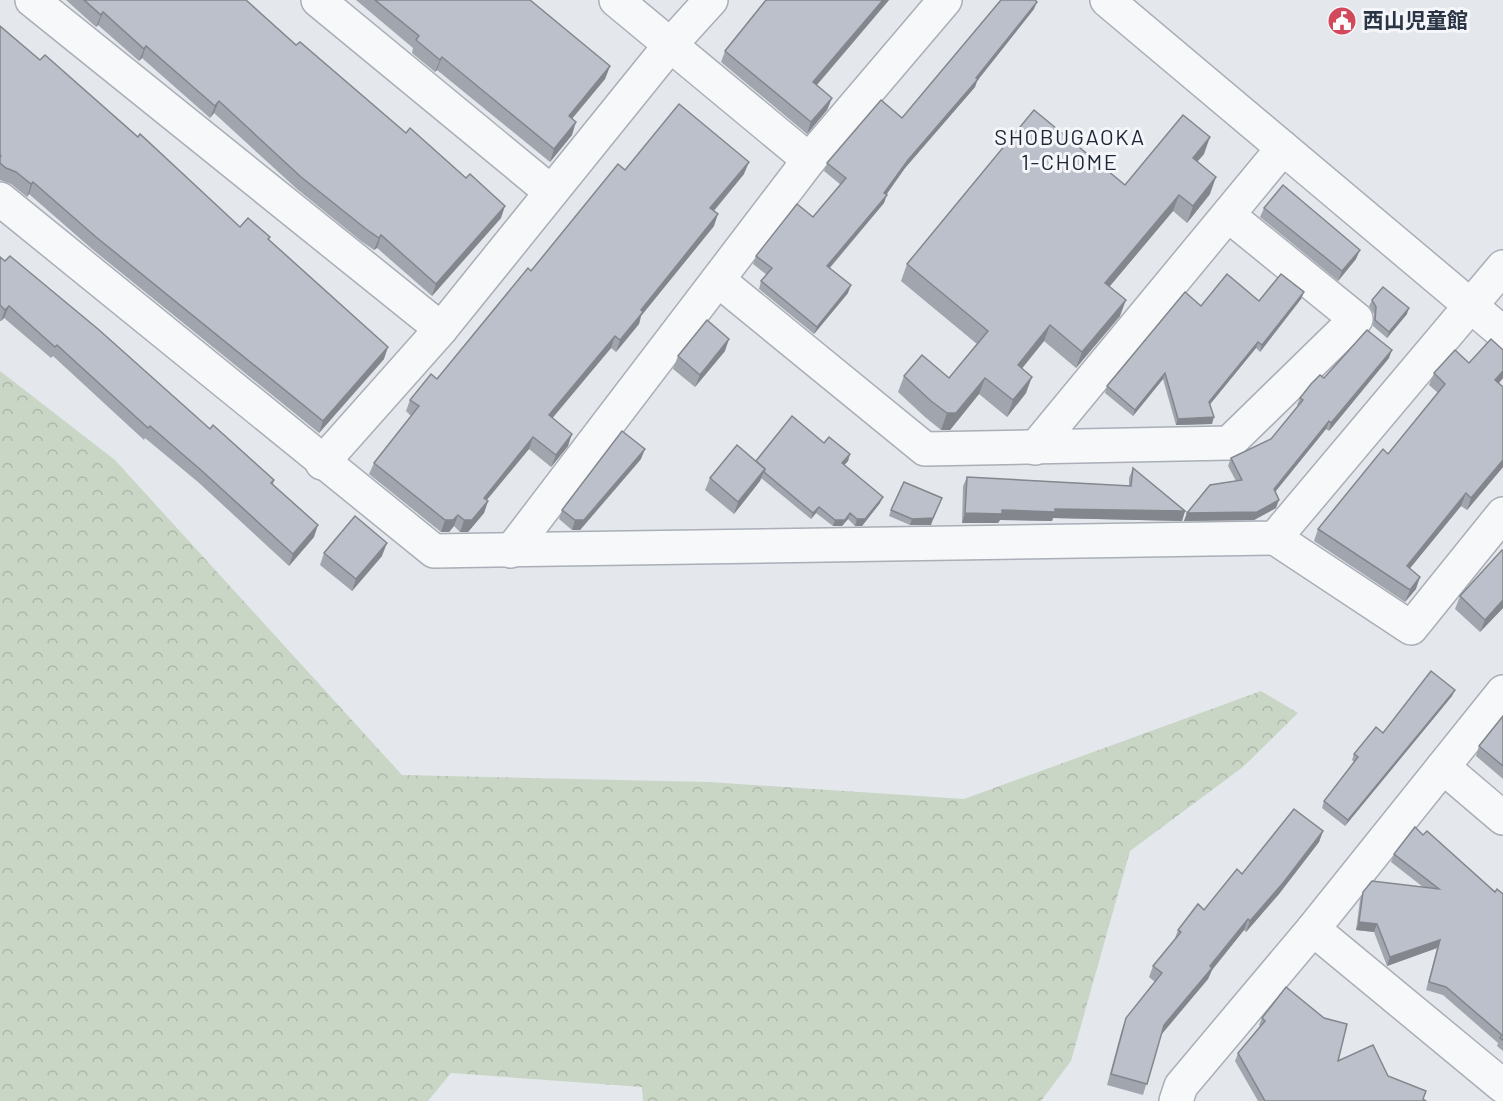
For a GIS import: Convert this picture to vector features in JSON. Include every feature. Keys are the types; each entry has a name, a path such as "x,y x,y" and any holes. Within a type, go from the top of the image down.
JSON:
{"street":[{"path":"32,0 441,329"},
{"path":"318,0 551,192"},
{"path":"616,0 809,160"},
{"path":"322,463 441,329 671,44 711,0"},
{"path":"511,551 809,160 945,0"},
{"path":"1107,0 1503,333"},
{"path":"1035,448 1283,148"},
{"path":"0,199 322,463 434,551 1275,538 1411,628 1503,514"},
{"path":"718,280 925,449 1229,443 1356,319 1228,215"},
{"path":"1275,538 1503,267"},
{"path":"1185,1096 1313,929 1503,692"},
{"path":"1443,767 1503,818"},
{"path":"1313,929 1503,1086"}],"green space":[{"path":"0,371 115,460 402,775 709,782 964,799 1261,691 1298,713 1243,767 1130,851 1071,1061 1041,1101 643,1101 642,1087 451,1073 428,1101 0,1101"}],"building":[{"path":"84,0 246,0 296,45 300,42 406,133 410,128 466,178 470,174 505,206 436,284 381,235 379,238 366,229 301,177 219,101 215,106 146,46 144,49 103,12 101,15"},
{"path":"375,0 530,0 610,66 569,116 576,122 554,149 442,57 440,60 416,40 419,36"},
{"path":"766,0 883,0 813,82 832,98 811,122 725,51"},
{"path":"1001,0 1035,0 1037,2 976,78 978,79 908,160 884,193 887,195 827,266 851,285 817,327 761,281 772,268 756,256 797,204 813,217 846,178 827,163 881,100 902,118"},
{"path":"0,26 40,60 45,55 138,137 140,134 240,227 248,218 270,237 268,239 388,347 323,421 96,237 33,182 31,184 0,163"},
{"path":"679,104 749,162 710,208 718,214 641,310 643,312 620,340 615,336 549,415 572,434 556,455 533,437 484,498 488,501 472,520 464,520 458,515 453,520 445,520 374,463 419,406 410,400 431,374 437,379 528,268 531,271 618,164 625,170"},
{"path":"1034,110 1125,185 1183,115 1210,137 1193,158 1216,177 1193,206 1179,195 1105,283 1126,300 1082,352 1050,325 1018,365 1032,377 1013,400 985,378 956,413 947,413 904,376 922,355 949,378 988,331 907,264"},
{"path":"1283,185 1360,250 1342,271 1264,208"},
{"path":"10,256 98,329 210,429 213,425 274,480 271,483 318,525 293,554 202,471 150,426 148,428 57,345 55,347 9,306 5,310 0,305 0,257 5,261"},
{"path":"1227,274 1259,301 1281,274 1304,292 1262,345 1258,342 1209,402 1214,417 1178,419 1165,373 1135,410 1107,386 1185,292 1201,306"},
{"path":"1383,287 1409,308 1389,332 1375,320 1376,307 1372,300"},
{"path":"707,320 729,339 700,375 678,356"},
{"path":"1367,330 1392,350 1331,423 1329,421 1274,489 1279,500 1257,512 1187,513 1210,485 1242,480 1231,458 1271,439 1303,400 1300,398 1311,384 1320,375 1324,378"},
{"path":"1491,339 1503,350 1503,371 1495,380 1503,387 1503,460 1471,498 1466,493 1407,566 1420,577 1410,590 1318,529 1383,449 1388,454 1445,384 1434,373 1455,350 1469,363"},
{"path":"792,416 824,443 829,437 850,454 842,463 883,497 865,519 857,519 850,513 845,520 835,520 819,507 813,513 764,472 765,469 756,461"},
{"path":"622,431 645,449 584,520 575,520 562,510"},
{"path":"737,445 765,469 738,502 710,478"},
{"path":"1133,468 1185,511 1055,509 1055,512 1002,510 1002,514 965,513 967,477 1131,486"},
{"path":"904,482 942,498 933,518 912,519 891,510"},
{"path":"355,516 387,543 356,579 324,553"},
{"path":"1502,550 1503,600 1485,620 1460,596"},
{"path":"1431,671 1455,690 1348,820 1324,801 1358,757 1354,754 1376,727 1383,733"},
{"path":"1503,716 1503,766 1479,746"},
{"path":"1294,809 1323,831 1283,883 1250,921 1248,919 1210,966 1212,968 1164,1025 1147,1084 1111,1074 1126,1018 1162,973 1153,966 1181,932 1178,930 1198,904 1204,910 1237,869 1242,874"},
{"path":"1415,827 1423,835 1427,831 1495,892 1497,889 1503,894 1503,1040 1500,1038 1502,1035 1446,987 1429,982 1440,940 1390,957 1377,924 1359,922 1363,892 1372,881 1439,889 1394,854"},
{"path":"1286,987 1324,1018 1347,1024 1338,1061 1373,1045 1388,1076 1426,1091 1423,1099 1426,1101 1265,1101 1238,1053 1265,1021 1262,1018"}],"place":[{"name":"西山児童館","path":"1342,21"}],"district":[{"name":"SHOBUGAOKA 1-CHOME","path":"1070,150"}]}
